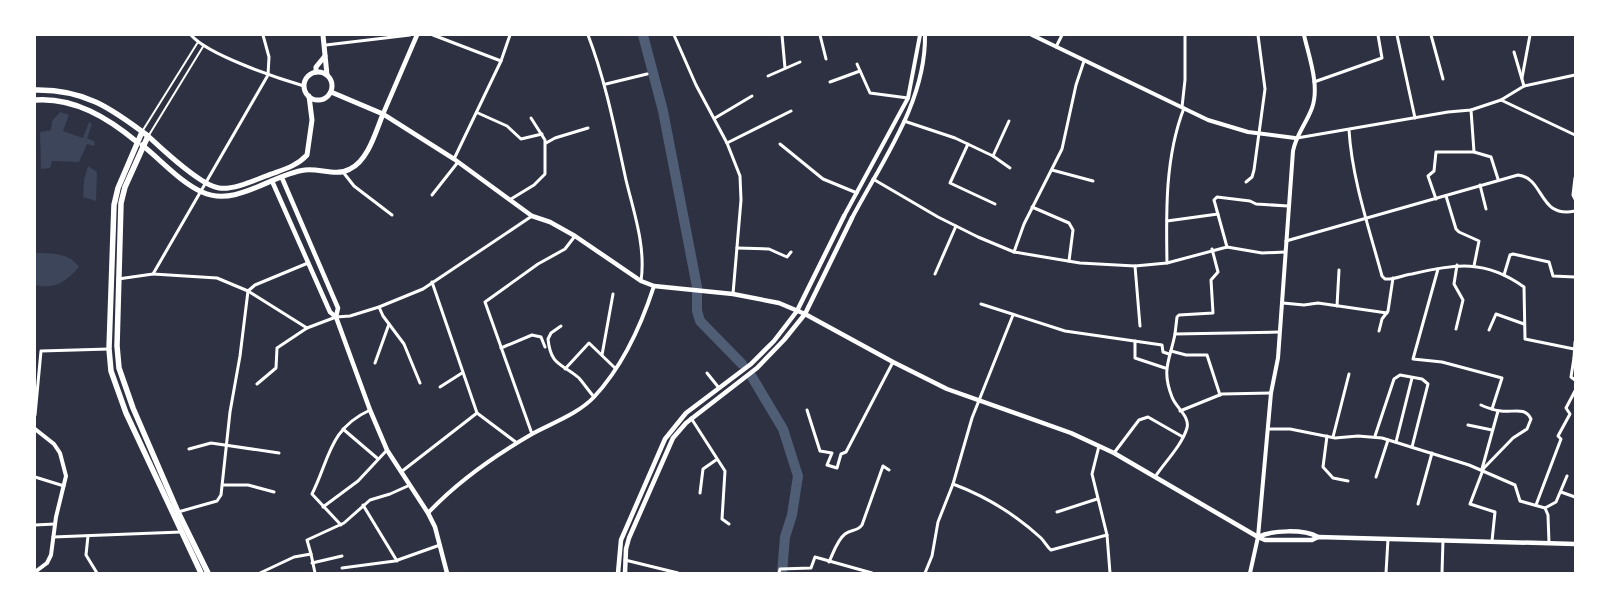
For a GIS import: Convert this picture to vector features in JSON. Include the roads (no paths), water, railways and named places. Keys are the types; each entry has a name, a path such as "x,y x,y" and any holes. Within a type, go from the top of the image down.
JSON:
{"highway":[{"path":"35,90 65,91 85,97 121,116 148,136 140,144 118,188 114,205 109,349 111,371 126,413 201,573"},
{"path":"35,100 55,100 80,107 116,124 140,144"},
{"path":"142,132 121,203 117,346 119,368 133,408 178,512 208,573"}],"main road":[{"path":"323,35 326,45 327,75 331,80 331,92"},
{"path":"140,144 202,192 217,196 229,195 304,170 343,172 351,169 362,158 417,35"},
{"path":"148,136 177,162 216,188 228,188 268,175 301,161 307,155 310,144 312,120 309,96 304,86 306,80 316,72 316,67 326,56"},
{"path":"316,72 327,75"},
{"path":"331,92 383,114 456,161 532,216 550,222 575,236 641,282 654,286 733,294 779,303 805,314 893,362 979,401 1054,427 1114,453 1258,537 1277,540 1312,540 1318,537 1575,544"},
{"path":"309,96 321,100 331,92"},
{"path":"301,161 304,170"},
{"path":"282,178 338,308 336,317"},
{"path":"272,181 330,312 336,317 370,410 387,450 436,527 447,573"},
{"path":"618,573 622,540 658,451 671,429 686,413 764,353 797,311 844,216"},
{"path":"625,573 629,538 673,438 691,418 757,368 772,354 805,314 852,218"},
{"path":"302,247 310,243"},
{"path":"637,503 643,506"}],"street":[{"path":"191,35 198,42 268,75 304,86"},
{"path":"153,274 268,75 269,57 263,35"},
{"path":"326,45 410,35"},
{"path":"433,35 501,62"},
{"path":"432,195 456,161 501,62 510,35"},
{"path":"588,35 606,84 638,228 642,255 641,282"},
{"path":"674,35 696,85 727,143 740,176 741,188 733,294"},
{"path":"782,35 785,68"},
{"path":"820,35 826,59"},
{"path":"844,216 908,98 920,35"},
{"path":"852,218 904,121 914,98 921,73 925,35"},
{"path":"1032,35 1208,120 1261,134 1296,138 1471,110 1501,100 1524,86 1575,74"},
{"path":"1056,47 1062,35"},
{"path":"1167,263 1170,171 1183,107 1186,80 1185,35"},
{"path":"1246,182 1250,181 1254,170 1261,134 1265,90 1258,35"},
{"path":"1250,573 1258,537 1268,429 1283,303 1285,241 1296,138 1313,106 1314,82 1304,35"},
{"path":"1314,82 1382,58 1378,35"},
{"path":"1397,35 1415,118"},
{"path":"1431,35 1443,79"},
{"path":"1522,78 1530,35"},
{"path":"1514,52 1524,86"},
{"path":"1014,252 1032,207 1062,149 1076,85 1084,61"},
{"path":"768,76 800,62"},
{"path":"857,64 870,93 908,98"},
{"path":"830,82 860,71"},
{"path":"914,73 921,73"},
{"path":"606,84 647,74"},
{"path":"715,118 752,96"},
{"path":"1501,100 1575,135"},
{"path":"1471,110 1474,152"},
{"path":"727,143 791,111"},
{"path":"478,113 507,126 521,139 542,134"},
{"path":"511,199 542,179 546,170 545,144 542,134 531,118"},
{"path":"904,121 968,144 993,156 1010,168"},
{"path":"993,156 1009,122"},
{"path":"545,144 556,138 588,128"},
{"path":"1349,130 1350,150 1366,219 1382,276 1385,279 1457,265 1474,266 1504,275 1524,287 1524,337 1527,340 1574,349"},
{"path":"780,144 823,179 857,193"},
{"path":"968,144 950,183 995,204"},
{"path":"1436,199 1428,176 1434,171 1436,152 1474,152 1490,157 1498,179"},
{"path":"1052,170 1093,181"},
{"path":"343,172 354,186 392,215"},
{"path":"1285,241 1436,199 1498,179 1524,175 1552,210 1562,213 1575,212"},
{"path":"873,178 956,226 1014,252 1069,261 1135,266 1167,263 1212,249 1227,247 1262,253 1285,252"},
{"path":"1575,178 1573,195 1575,199"},
{"path":"1480,185 1486,209"},
{"path":"1446,196 1456,229 1478,241 1474,266"},
{"path":"1227,247 1214,200 1217,197 1250,201 1256,204 1288,206"},
{"path":"1032,207 1069,223 1074,230 1069,261"},
{"path":"1167,221 1219,214"},
{"path":"257,384 276,368 277,348 307,328 336,317 350,316 379,307 423,289 532,216"},
{"path":"934,274 956,226"},
{"path":"532,434 486,306 488,298 565,249 575,236"},
{"path":"737,248 768,249 787,257 791,252"},
{"path":"1155,477 1183,437 1187,423 1172,397 1166,368 1175,334 1176,317 1179,315 1213,313 1211,280 1218,272 1212,249"},
{"path":"1504,275 1510,255 1513,254 1549,262 1553,276 1575,277"},
{"path":"178,512 217,501 221,495 226,445 248,292 255,285 308,263"},
{"path":"1456,329 1463,300 1454,284 1457,265"},
{"path":"1135,266 1140,326"},
{"path":"1438,269 1413,359 1442,362 1502,378 1492,409"},
{"path":"1337,306 1339,270"},
{"path":"118,279 153,274 210,277 248,292 307,328"},
{"path":"1379,331 1382,319 1387,313 1394,278"},
{"path":"432,282 477,413 517,443"},
{"path":"428,513 462,480 517,443 582,407 594,397 630,346 654,286"},
{"path":"602,356 613,294"},
{"path":"1283,303 1337,306 1387,313"},
{"path":"981,304 1065,331 1162,345 1163,352 1207,355 1220,395"},
{"path":"379,307 404,344 420,383"},
{"path":"1489,330 1496,314 1524,324"},
{"path":"925,573 932,556 938,522 954,484 979,401 1013,315"},
{"path":"375,363 389,324"},
{"path":"561,326 551,333 548,339 553,358 558,365 578,378 594,397"},
{"path":"1175,334 1279,332"},
{"path":"501,348 532,335 541,337 545,347"},
{"path":"1135,341 1135,358 1166,368"},
{"path":"1575,342 1571,377 1575,380"},
{"path":"565,369 589,343 615,368"},
{"path":"35,415 41,352 109,349"},
{"path":"807,410 820,451 832,452 827,465 836,468 841,454 846,452 893,362"},
{"path":"440,387 462,373"},
{"path":"707,373 720,388"},
{"path":"1333,437 1350,374"},
{"path":"1375,436 1394,379 1400,375 1422,379 1428,384 1412,447"},
{"path":"1396,442 1412,378"},
{"path":"1536,506 1561,439 1558,436 1570,414 1566,408 1575,391"},
{"path":"1180,410 1220,395 1272,393"},
{"path":"1480,405 1498,410 1525,412 1530,416 1530,423 1522,434 1513,438 1482,470"},
{"path":"341,525 312,494 335,439 349,421 370,410"},
{"path":"1492,541 1495,512 1470,504 1482,470 1498,410"},
{"path":"401,472 477,413"},
{"path":"1114,453 1139,420 1144,417 1148,417 1183,437"},
{"path":"691,418 716,460 725,471 722,519 729,524"},
{"path":"1468,425 1492,430"},
{"path":"35,429 54,444 65,466 64,486 55,524 50,560 35,572"},
{"path":"344,429 377,458"},
{"path":"1268,429 1290,429 1333,437 1375,436 1482,470 1515,485 1518,500 1545,508 1556,502 1568,476"},
{"path":"1327,436 1324,467 1333,478 1348,482"},
{"path":"1376,477 1388,440"},
{"path":"190,449 206,444 279,453"},
{"path":"1099,446 1092,474 1107,535 1110,573"},
{"path":"323,507 358,481 377,458 387,450"},
{"path":"1418,504 1432,454"},
{"path":"700,493 703,469 716,460"},
{"path":"828,562 841,538 848,532 859,529 862,525 883,466 888,470"},
{"path":"35,477 64,486"},
{"path":"954,484 984,497 1009,514 1041,538 1051,550 1107,535"},
{"path":"223,485 248,485 274,492"},
{"path":"314,573 307,540 341,525 363,505 410,485"},
{"path":"1561,492 1575,497"},
{"path":"1057,512 1097,499"},
{"path":"363,505 397,561"},
{"path":"1545,508 1548,515 1549,543"},
{"path":"35,525 55,524"},
{"path":"53,537 182,532"},
{"path":"88,536 86,555 97,573"},
{"path":"1386,573 1388,538"},
{"path":"1442,573 1443,539"},
{"path":"342,568 397,561 440,545"},
{"path":"260,573 294,558 310,554"},
{"path":"312,563 342,556"},
{"path":"779,571 811,568 815,558 872,573"},
{"path":"625,560 678,573"}],"lane":[{"path":"142,132 198,42"},
{"path":"148,136 204,45"}],"waterway":[{"path":"643,35 663,111 697,287 697,311 700,321 742,364"},
{"path":"752,377 783,429 798,476 792,515 785,537 782,573"}]}
